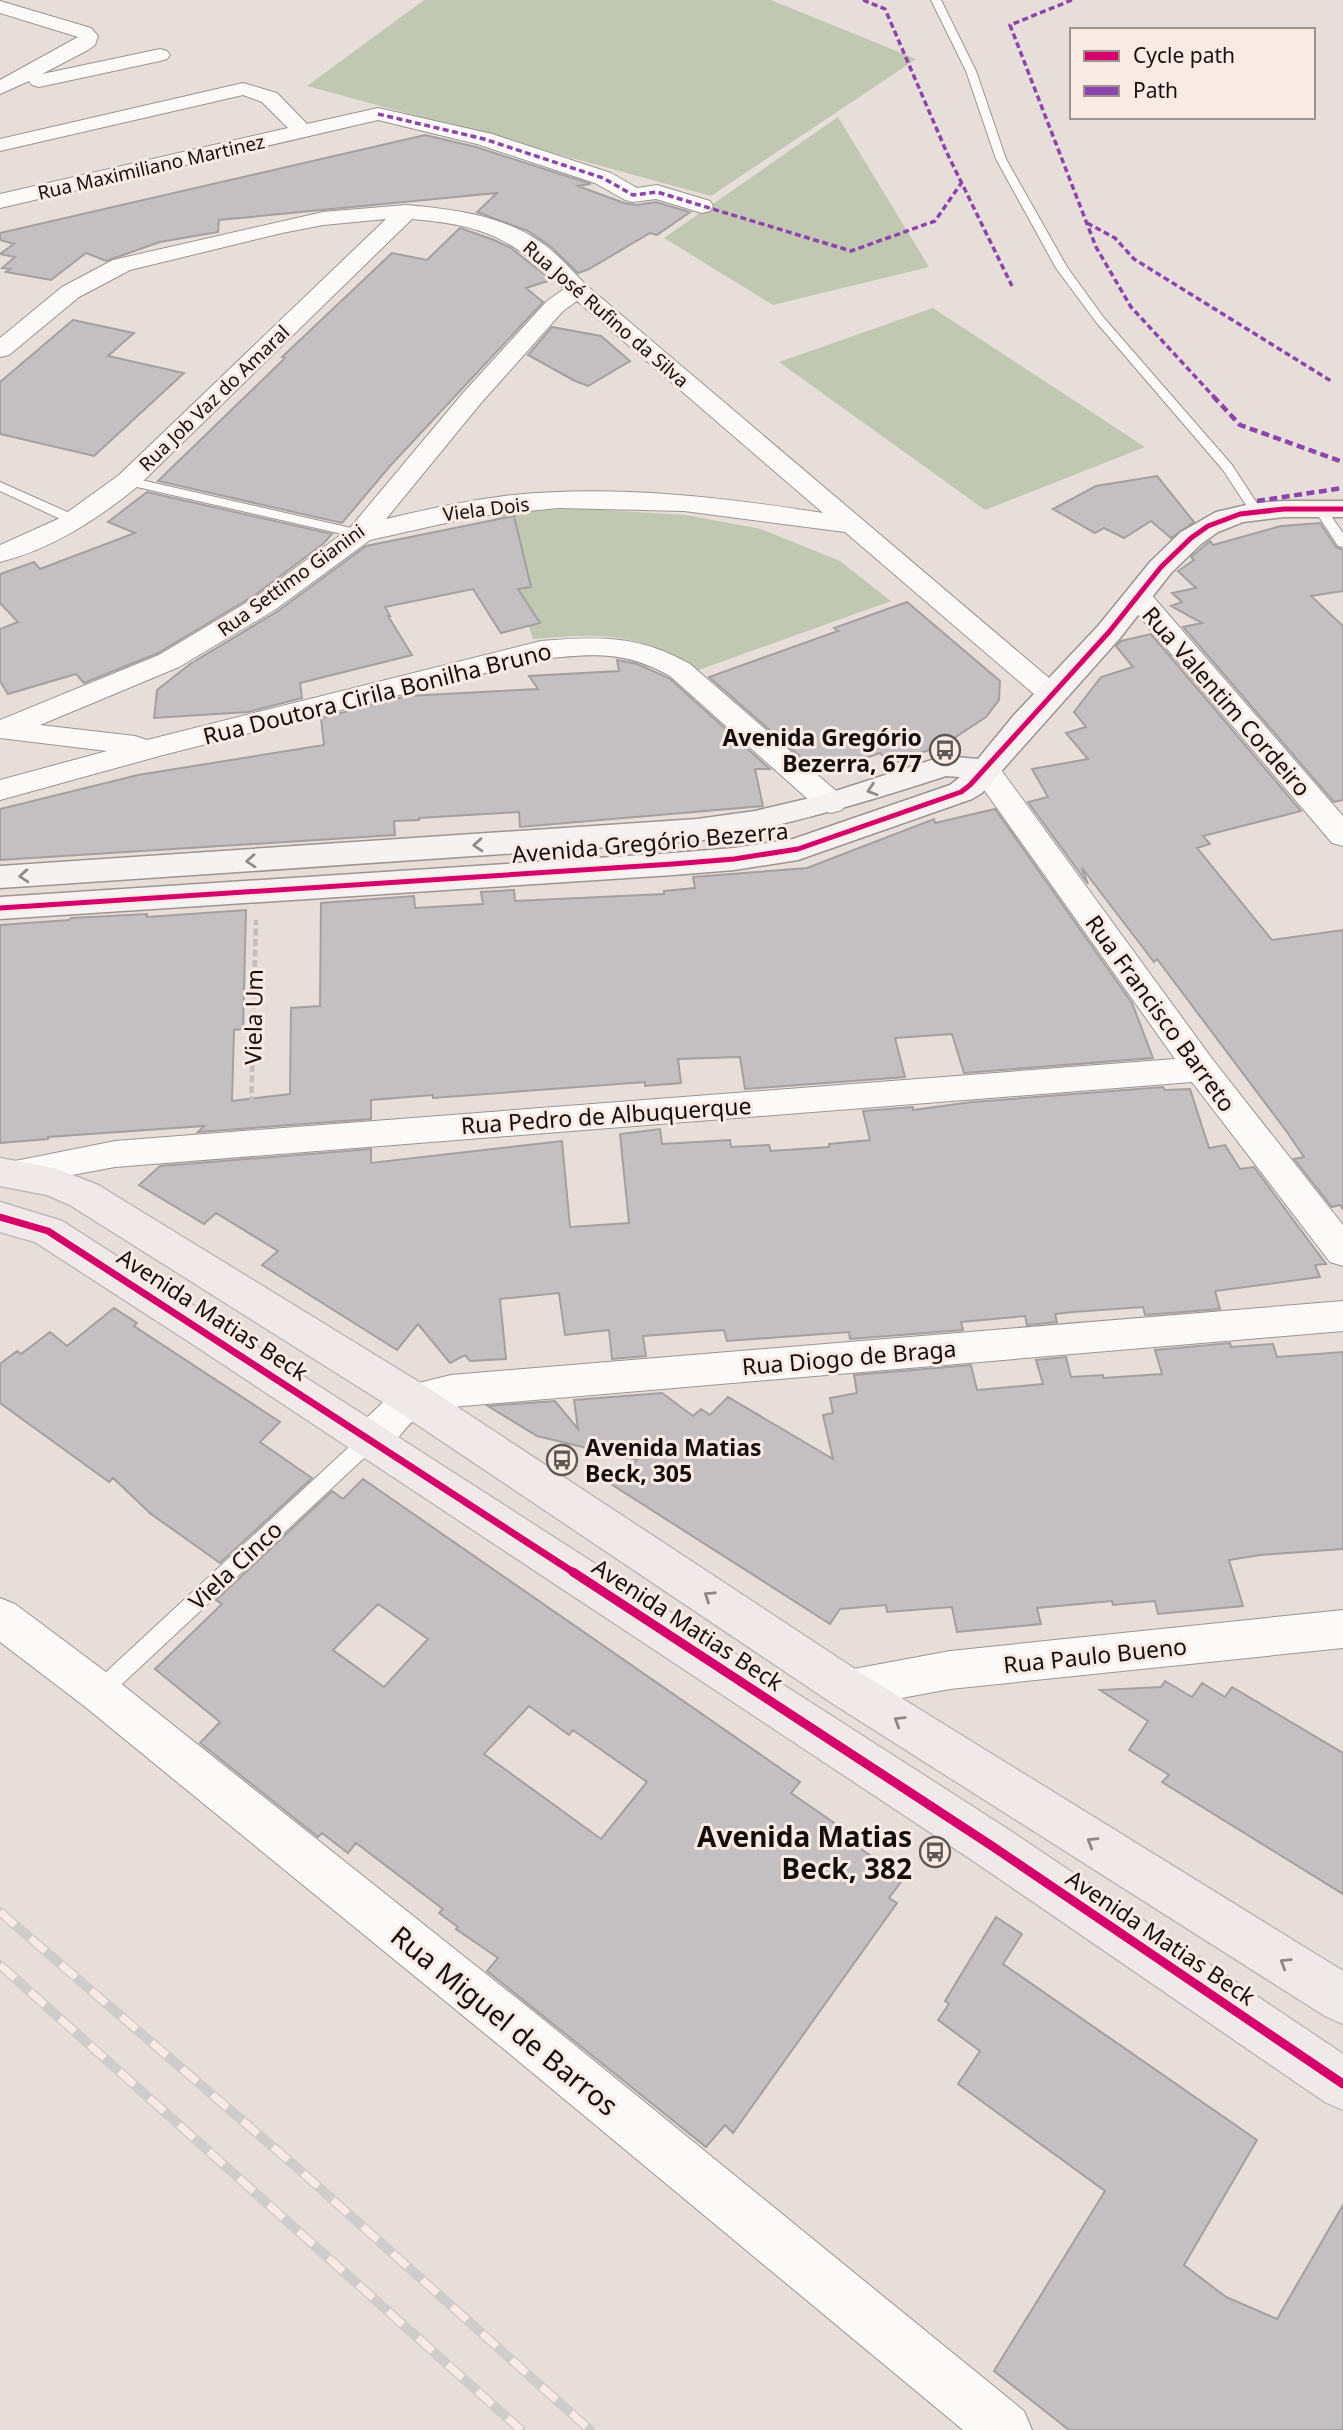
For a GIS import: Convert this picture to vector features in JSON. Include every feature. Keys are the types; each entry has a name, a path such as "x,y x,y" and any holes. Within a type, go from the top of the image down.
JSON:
{"main road":[{"name":"Avenida Matias Beck","path":"7,1172 54,1182 84,1195 412,1399 848,1689 1343,1999"},
{"name":"Avenida Matias Beck","path":"0,1217 48,1231 371,1439 992,1846 1343,2084"}],"street":[{"path":"0,8 84,32 88,36 88,41 81,46 0,88"},
{"path":"0,88 160,55"},
{"path":"13,59 39,67"},
{"path":"0,145 243,89 261,92 278,104 302,132"},
{"name":"Rua Maximiliano Martinez","path":"0,201 378,114 484,139 603,178 633,195 657,192 702,206"},
{"name":"Rua José Rufino da Silva","path":"0,350 82,284 122,264 316,221 406,212 443,215 505,232 542,254 578,290 1052,695"},
{"name":"Rua Job Vaz do Amaral","path":"0,554 40,541 76,521 128,481 406,212"},
{"name":"Rua Settimo Gianini","path":"1,730 169,661 266,603 360,534 472,398 555,306 578,290"},
{"name":"Viela Dois","path":"360,534 444,513 518,503 586,500 689,503 850,525"},
{"name":"Avenida Gregório Bezerra","path":"0,908 673,864 734,859 798,849 961,792 975,783 1139,598 1174,554 1203,530 1225,519 1256,511 1332,509"},
{"name":"Rua Valentim Cordeiro","path":"1139,598 1343,836"},
{"name":"Rua Doutora Cirila Bonilha Bruno","path":"0,790 153,748 541,650 594,645 622,647 659,658 680,670 831,803"},
{"path":"1,730 153,748"},
{"name":"Avenida Gregório Bezerra","path":"0,877 697,830 755,821 831,803 944,766 985,770"},
{"name":"Rua Francisco Barreto","path":"985,770 1201,1069 1343,1252"},
{"name":"Rua Pedro de Albuquerque","path":"7,1172 115,1154 1201,1069"},
{"name":"Rua Diogo de Braga","path":"412,1399 451,1391 1343,1316"},
{"path":"371,1439 412,1399"},
{"name":"Rua Miguel de Barros","path":"0,1617 99,1692 522,2032 1005,2430"},
{"name":"Rua Paulo Bueno","path":"848,1689 950,1670 1343,1629"}],"lane":[{"path":"936,0 971,71 1002,159 1062,268 1100,320 1228,468 1256,511"},
{"name":"Viela Dois","path":"128,481 360,534"},
{"path":"0,486 76,521"},
{"path":"1332,509 1343,543"},
{"name":"Viela Cinco","path":"99,1692 371,1439"}],"green space":[{"path":"424,0 771,0 916,59 711,196 307,86"},
{"path":"838,117 929,267 773,305 664,238"},
{"path":"933,308 1145,447 985,510 779,362"},
{"path":"586,509 686,515 761,529 840,561 891,601 693,672 675,658 637,642 597,636 533,639 494,516 515,511"}],"building":[{"path":"425,135 476,147 591,184 578,186 624,203 636,205 656,202 690,212 657,235 650,233 578,273 550,246 528,231 477,212 497,193 219,220 218,232 160,242 106,261 86,253 51,280 6,272 10,269 2,268 15,257 0,254 14,244 0,240 0,233"},
{"path":"460,228 511,248 551,280 526,288 543,302 390,466 342,523 158,481 285,358 282,357 392,253 427,260"},
{"path":"73,320 134,333 108,356 184,373 94,456 0,434 0,382"},
{"path":"552,327 601,336 630,361 588,386 575,381 528,355"},
{"path":"1157,476 1194,522 1171,538 1151,521 1124,538 1104,528 1095,533 1053,509 1096,486"},
{"path":"147,492 332,534 323,544 255,595 158,653 84,683 76,674 8,694 0,681 0,629 18,622 0,603 0,574 34,562 40,569 135,533 108,522"},
{"path":"514,516 531,587 518,589 540,623 501,633 473,589 385,607 412,655 300,683 302,698 248,712 154,718 157,690 190,664 278,611 366,546"},
{"path":"1320,523 1336,547 1343,550 1343,591 1311,596 1343,626 1343,800 1334,802 1183,627 1202,623 1171,606 1182,602 1172,593 1196,588 1178,571 1194,560 1191,557 1210,541 1213,545 1281,526"},
{"path":"907,602 1000,681 999,700 986,717 945,744 891,764 880,753 834,769 831,766 812,767 709,677 838,631 834,628"},
{"path":"1151,634 1301,811 1203,836 1210,844 1197,848 1272,940 1343,930 1343,1209 1340,1205 1332,1207 1294,1159 1304,1157 1287,1132 1157,959 1154,962 1082,868 1088,884 1028,802 1048,797 1032,769 1088,759 1066,733 1086,727 1074,712 1101,677 1133,667 1116,646 1121,641"},
{"path":"617,660 637,664 669,678 770,769 755,769 763,806 520,827 519,812 419,818 394,821 395,835 0,860 0,809 138,775 324,745 321,718 407,696 538,689 529,676 619,671"},
{"path":"995,809 1132,1003 1153,1058 964,1073 952,1034 895,1038 905,1077 745,1089 740,1057 678,1059 681,1083 645,1086 645,1082 371,1100 371,1119 198,1132 204,1126 0,1143 0,925 71,918 147,914 147,917 246,910 243,1029 234,1030 232,1101 290,1094 291,1008 320,1006 321,903 414,896 415,908 483,904 481,892 514,890 515,901 664,894 664,891 695,888 693,877 807,868 934,819 935,823"},
{"path":"1163,1087 1165,1090 1190,1089 1209,1148 1225,1145 1240,1169 1254,1167 1326,1264 1315,1265 1320,1277 1215,1291 1220,1309 1145,1315 1143,1307 1073,1312 1055,1314 1057,1322 1027,1325 1025,1316 961,1322 963,1330 850,1339 849,1332 727,1341 724,1330 643,1336 646,1356 612,1359 609,1330 565,1335 559,1293 500,1299 506,1359 470,1361 465,1355 450,1363 418,1324 397,1350 262,1265 278,1251 216,1213 204,1224 139,1185 160,1166 371,1149 371,1163 562,1141 570,1227 629,1223 620,1134 660,1129 662,1144 730,1140 731,1147 769,1145 771,1151 829,1147 829,1144 870,1140 863,1111 913,1107 913,1110 972,1102"},
{"path":"114,1308 137,1323 134,1326 280,1422 260,1442 312,1478 220,1563 151,1514 113,1478 109,1482 0,1403 0,1364 17,1351 21,1354 50,1332 67,1346"},
{"path":"1230,1343 1231,1347 1273,1344 1277,1357 1343,1352 1343,1549 1229,1560 1243,1606 1158,1614 1155,1601 1113,1605 1112,1601 1037,1608 1041,1624 957,1632 952,1607 887,1612 886,1605 840,1609 830,1624 611,1484 637,1460 537,1436 488,1406 555,1401 578,1429 574,1400 662,1393 693,1416 701,1409 710,1415 728,1397 833,1459 823,1415 833,1413 830,1398 857,1393 854,1375 971,1365 977,1390 1043,1384 1036,1360 1066,1357 1071,1377 1162,1374 1155,1350"},
{"path":"363,1479 800,1782 791,1793 850,1834 846,1839 904,1878 889,1898 897,1903 733,2133 725,2125 706,2147 487,1971 498,1958 456,1929 458,1927 439,1913 443,1909 356,1843 348,1853 322,1833 318,1837 200,1743 220,1722 155,1669 222,1604 216,1600 332,1491 343,1499","holes":["378,1604 428,1639 384,1687 333,1650","529,1706 569,1735 573,1730 647,1782 601,1839 484,1754"]},
{"path":"1165,1681 1192,1697 1202,1683 1225,1697 1232,1687 1343,1753 1343,1894 1162,1782 1169,1775 1129,1750 1148,1721 1100,1690 1161,1687"},
{"path":"996,1917 1022,1934 1003,1964 1257,2140 1184,2265 1226,2297 1277,2319 1343,2205 1343,2430 1069,2430 994,2371 1105,2191 958,2084 980,2051 938,2020 949,2004 945,2001"}],"railway":[{"path":"0,1912 294,2165 590,2430"},
{"path":"0,1965 521,2430"}],"marked path":[{"path":"863,0 885,9 947,153 1012,286"},
{"path":"1072,0 1010,25 1096,247 1131,307 1240,425 1343,462"},
{"path":"378,114 484,139 603,178 633,195 657,192 851,251 935,221 962,182"},
{"path":"1087,223 1115,238 1134,259 1331,381"},
{"path":"1257,501 1343,488"}],"cycle path":[{"path":"0,908 673,864 734,859 798,849 961,792 970,785 1109,632 1161,567 1191,538 1208,526 1226,518 1255,512 1343,509"},
{"path":"0,1217 48,1231 208,1334 992,1846 1343,2084"}],"place":[{"name":"Avenida Gregório Bezerra, 677","path":"945,750"},
{"name":"Avenida Matias Beck, 305","path":"562,1460"},
{"name":"Avenida Matias Beck, 382","path":"935,1852"}]}
